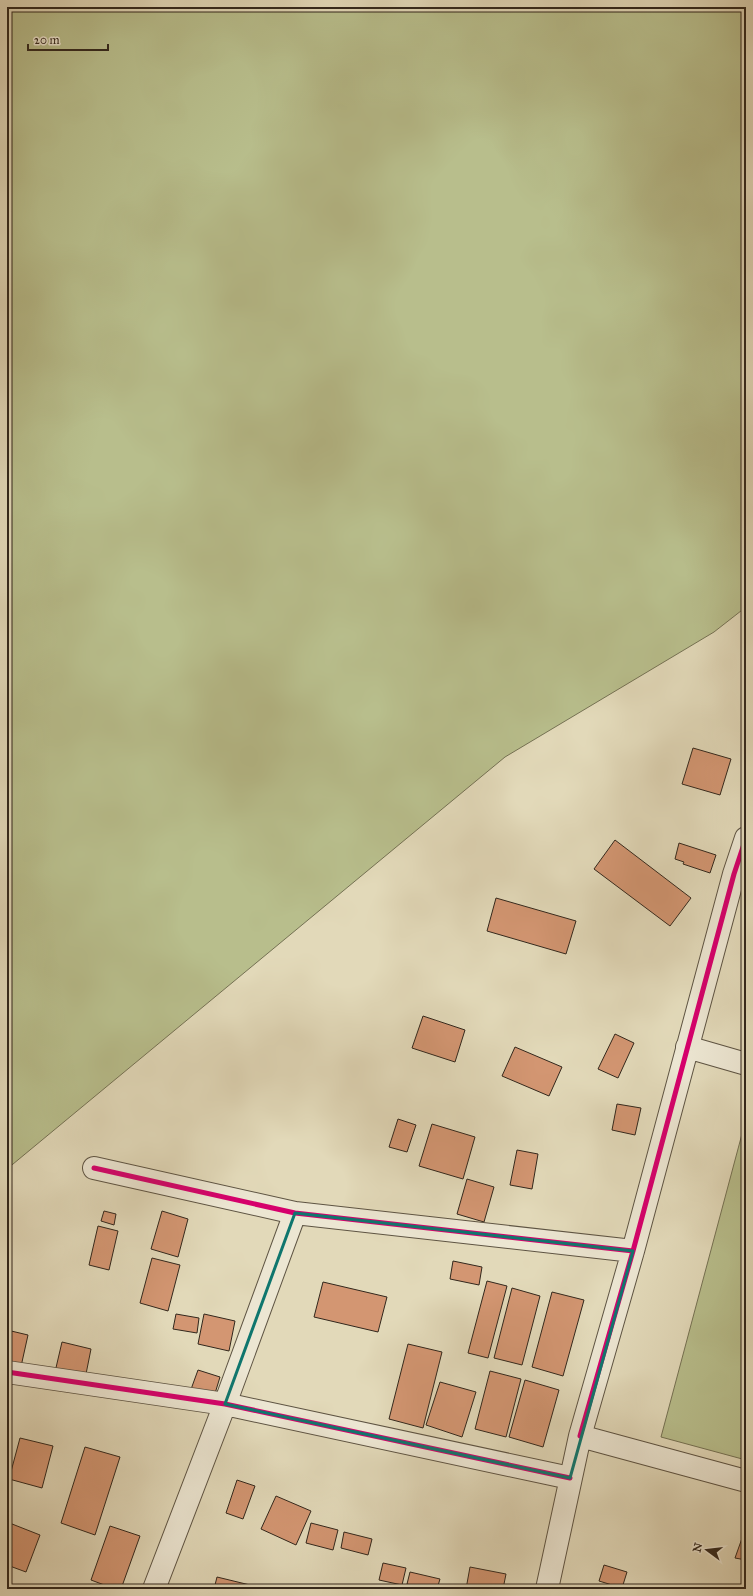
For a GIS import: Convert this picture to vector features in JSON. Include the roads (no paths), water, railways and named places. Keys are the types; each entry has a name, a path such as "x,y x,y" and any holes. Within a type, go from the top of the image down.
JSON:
{"street":[{"path":"547,1589 580,1436 633,1251 734,874 746,838"},
{"path":"687,1047 746,1064"},
{"path":"94,1168 295,1213 633,1251"},
{"path":"154,1589 225,1404 295,1213"},
{"path":"7,1372 225,1404 570,1478"},
{"path":"580,1436 746,1481"}]}
